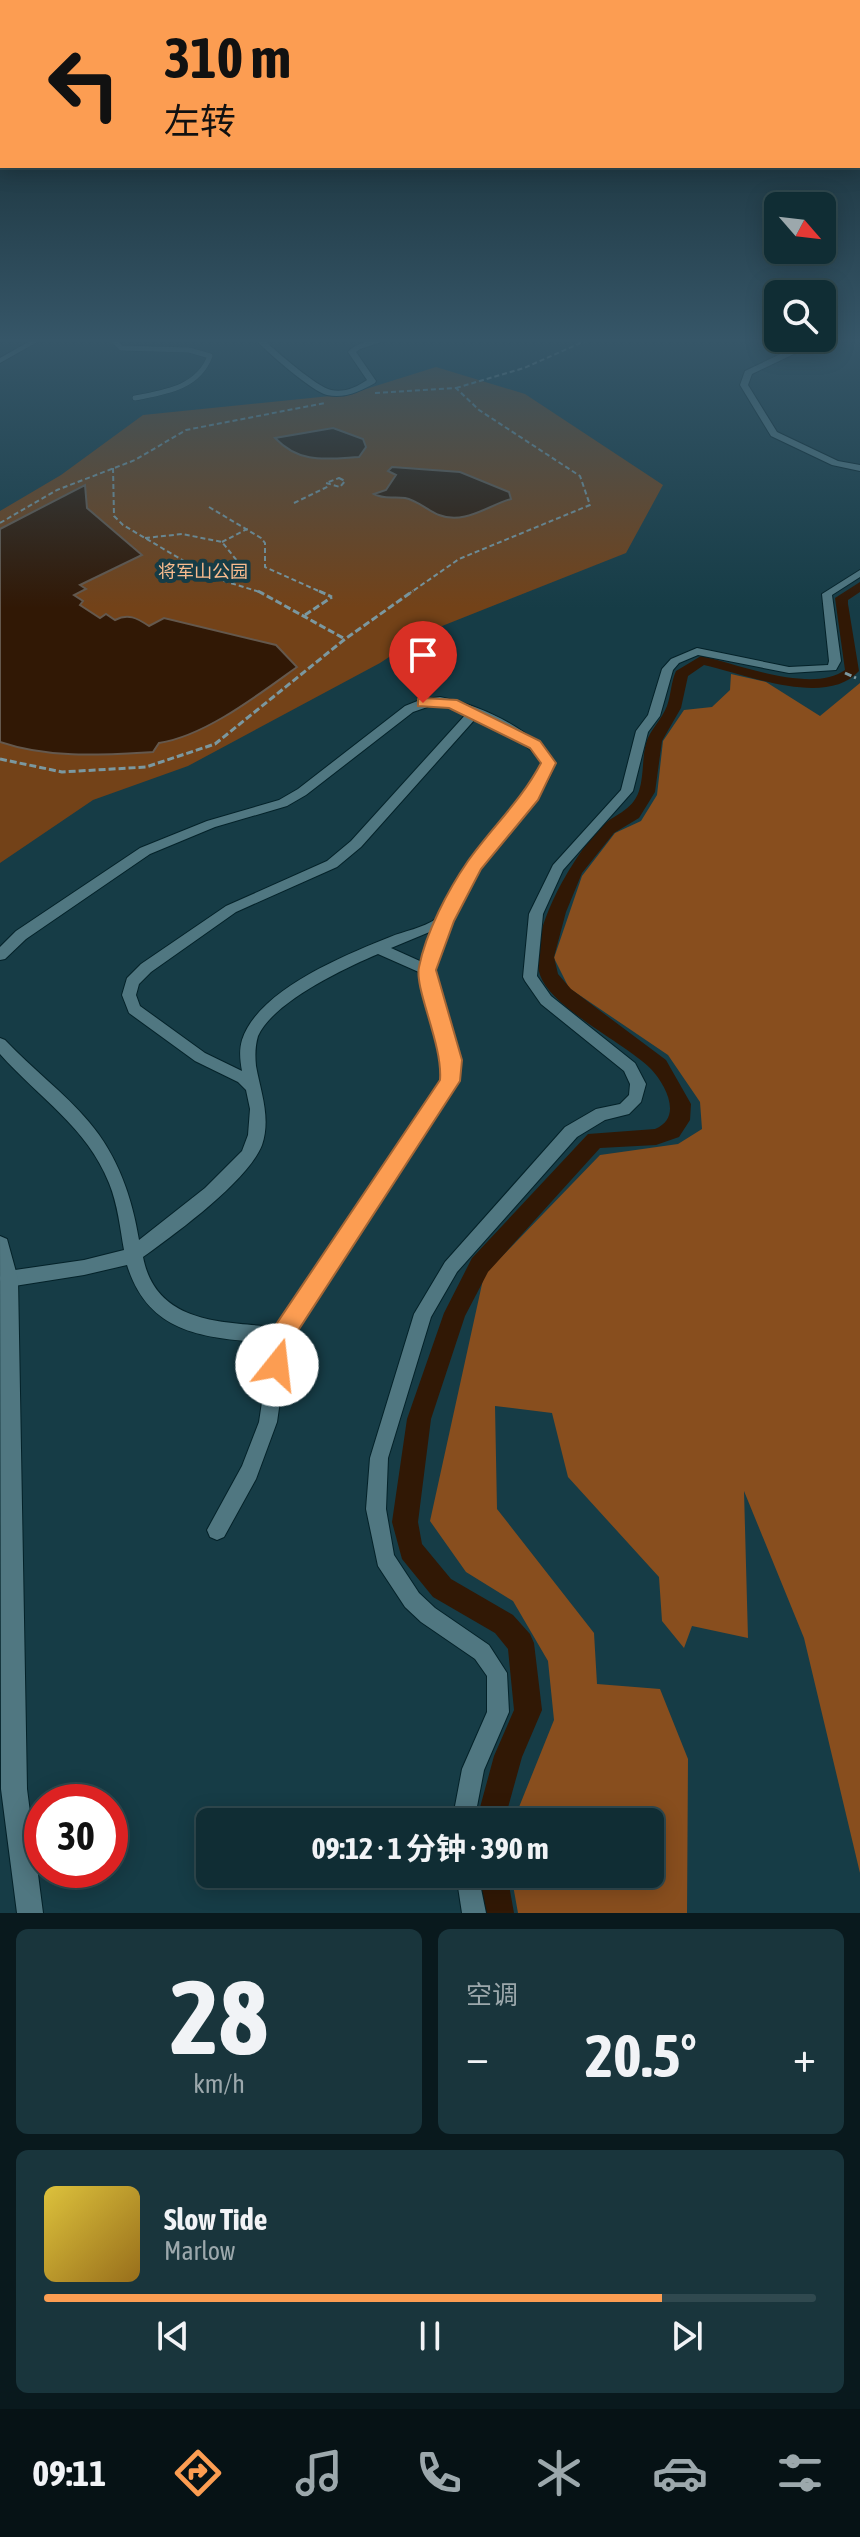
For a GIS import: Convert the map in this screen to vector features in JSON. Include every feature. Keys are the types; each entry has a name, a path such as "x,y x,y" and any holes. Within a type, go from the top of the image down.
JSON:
{"street":[{"path":"772,430 835,463 860,468"},
{"path":"466,1808 473,1769 498,1712 497,1673 482,1652 428,1615 412,1600 385,1559 376,1509 379,1458 423,1314 451,1267 571,1132 601,1114 624,1109 636,1098 638,1084 630,1067 546,1000 530,977 536,914 558,868 627,791 642,731 654,716 668,669 675,661 697,651 789,670 832,668 835,661 827,594 860,573"},
{"path":"0,955 21,935 145,851 211,824 283,803 302,792 409,709 439,701 473,714 535,744 549,763 532,796 474,866 445,921 427,970 452,1060 450,1081 281,1336 268,1422 249,1472 217,1530"},
{"path":"254,1088 243,1078 200,1057 134,1009 129,995 132,982 146,968 231,909 332,864 356,844 473,714"},
{"path":"8,1279 131,1257 219,1187 247,1158 257,1136 258,1113 245,1052 253,1029 296,990 378,948 445,921"},
{"path":"378,948 427,970"},
{"path":"0,1044 93,1139 117,1182 126,1211 131,1257 147,1296 168,1312 192,1324 281,1336"},
{"path":"0,1245 8,1279 14,1789 30,1913"},
{"path":"470,1888 474,1913"}],"path":[{"path":"0,523 66,486 113,468 185,430"},
{"path":"0,759 62,772 88,771 146,767 197,751 235,730 345,639 459,559 590,505 580,476 510,430"},
{"path":"113,468 114,516 143,538 211,577 261,592 345,639"},
{"path":"294,503 329,486"},
{"path":"209,507 248,529 265,543 265,567 332,597 303,616"},
{"path":"222,542 248,529"},
{"path":"143,538 182,534 222,542 234,552 238,562 233,585"},
{"path":"841,672 856,678"}],"green space":[{"name":"将军山公园","path":"122,430 580,430 663,485 626,553 427,632 380,663 188,766 93,800 0,863 0,511 61,475"}],"shaded area":[{"path":"339,430 363,439 366,447 359,457 324,459 294,452 275,438"},
{"path":"392,467 460,472 509,492 511,499 457,518 439,515 409,499 374,494 386,490 396,475 388,471"},
{"path":"85,485 87,508 142,555 80,585 86,589 74,595 83,601 80,605 100,618 106,614 115,620 132,617 149,626 164,618 276,645 297,667 231,713 194,732 159,743 153,752 57,753 0,742 0,529"},
{"path":"731,674 766,682 820,716 860,683 860,1873 804,1638 744,1491 748,1638 692,1626 684,1648 662,1621 659,1577 568,1477 552,1413 495,1406 497,1509 594,1633 597,1684 660,1689 688,1759 687,1913 518,1913 514,1888 664,1888 664,1808 519,1808 554,1720 548,1661 513,1601 466,1572 430,1521 484,1275 600,1155 678,1144 702,1129 700,1102 668,1055 569,988 554,958 582,876 615,833 641,821 657,795 663,741 684,710 712,707 730,690"}],"waterway":[{"path":"492,1808 508,1756 528,1710 521,1643 504,1624 442,1588 411,1550 405,1522 419,1419 455,1313 480,1265 595,1140 656,1137 672,1131 680,1120 681,1104 659,1065 564,994 549,976 545,957 557,912 575,871 608,829 633,814 647,792 654,741 674,708 681,674 701,660 803,683 840,680 852,671 842,598 860,586"},
{"path":"495,1888 499,1913"}],"route":[{"path":"277,1365 281,1336 450,1081 452,1060 427,970 445,921 474,866 532,796 549,763 535,744 452,703 423,703"}]}
